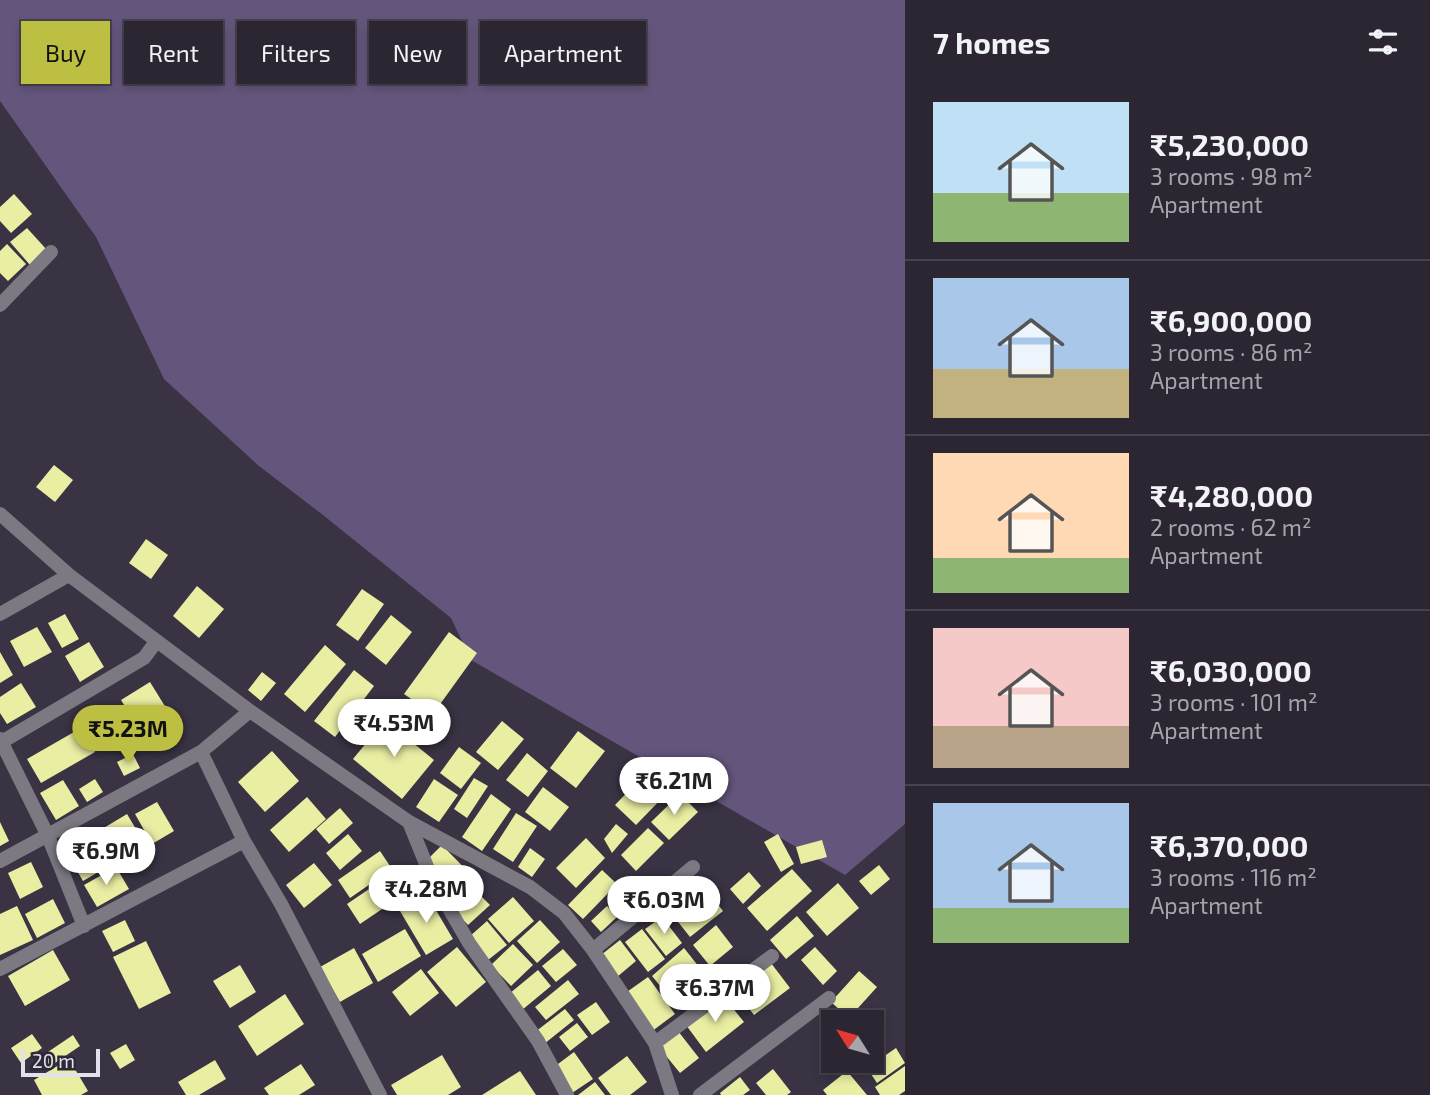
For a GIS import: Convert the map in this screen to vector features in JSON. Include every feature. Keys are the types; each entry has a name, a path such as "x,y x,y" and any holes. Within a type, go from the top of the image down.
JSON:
{"street":[{"path":"0,305 51,252"},
{"path":"0,514 69,575 250,711 408,822 530,887 564,913 593,950 655,1043 672,1095"},
{"path":"0,614 69,575"},
{"path":"84,926 48,836 1,742 144,658 156,642"},
{"path":"0,861 201,752 250,711"},
{"path":"201,752 244,841 281,904 380,1095"},
{"path":"408,822 432,879 469,943 538,1041 567,1095"},
{"path":"0,969 244,841"},
{"path":"593,950 693,867"},
{"path":"655,1043 772,956"},
{"path":"700,1095 829,998"}],"shaded area":[{"path":"0,0 905,0 905,824 845,875 471,660 451,618 259,466 164,379 96,237 0,101"}],"building":[{"path":"14,194 32,214 11,233 0,221 0,207"},
{"path":"27,228 47,250 30,265 10,242"},
{"path":"7,244 26,264 8,281 0,273 0,251"},
{"path":"54,465 73,480 55,502 36,487"},
{"path":"146,539 168,555 151,579 129,563"},
{"path":"197,586 224,609 199,638 173,616"},
{"path":"362,589 384,604 358,641 336,625"},
{"path":"65,614 79,639 62,648 48,623"},
{"path":"391,615 412,632 386,665 365,648"},
{"path":"37,627 52,652 24,667 10,641"},
{"path":"449,632 477,653 433,714 404,694"},
{"path":"89,642 104,667 80,682 65,656"},
{"path":"325,645 346,664 305,712 284,694"},
{"path":"0,652 13,675 0,683"},
{"path":"354,670 374,686 335,737 314,721"},
{"path":"262,672 276,683 261,701 248,690"},
{"path":"150,682 171,716 142,734 121,700"},
{"path":"21,683 36,707 7,724 0,713 0,697"},
{"path":"385,720 434,760 402,799 353,759"},
{"path":"502,721 524,739 498,770 476,752"},
{"path":"81,728 95,752 41,783 27,759"},
{"path":"578,731 605,751 576,788 550,768"},
{"path":"459,747 481,763 461,789 440,773"},
{"path":"272,751 299,781 265,812 238,782"},
{"path":"527,753 548,771 528,797 506,780"},
{"path":"133,754 140,768 124,776 117,762"},
{"path":"648,771 669,791 636,825 615,805"},
{"path":"474,778 488,786 467,818 454,809"},
{"path":"95,779 103,792 87,802 79,789"},
{"path":"434,779 458,795 439,822 416,807"},
{"path":"63,780 79,806 56,820 40,793"},
{"path":"543,787 569,807 550,831 525,812"},
{"path":"491,794 511,809 482,851 462,837"},
{"path":"680,794 698,812 669,840 651,822"},
{"path":"307,797 326,819 289,852 270,830"},
{"path":"157,802 174,831 152,844 135,814"},
{"path":"340,808 353,823 329,844 316,829"},
{"path":"516,813 537,826 513,862 493,849"},
{"path":"127,814 148,849 125,864 118,852 112,857 97,832"},
{"path":"0,822 9,841 0,846"},
{"path":"616,824 628,834 612,853 604,839"},
{"path":"648,828 664,843 636,871 621,855"},
{"path":"94,833 112,864 83,881 65,850"},
{"path":"348,834 362,851 340,870 326,853"},
{"path":"778,834 794,864 781,872 764,842"},
{"path":"586,838 605,858 576,888 556,868"},
{"path":"822,840 827,857 801,864 796,847"},
{"path":"442,845 476,880 460,896 426,861"},
{"path":"530,848 545,859 532,877 518,867"},
{"path":"380,851 392,869 350,898 338,880"},
{"path":"31,862 43,887 20,899 8,873"},
{"path":"314,863 332,885 304,908 286,885"},
{"path":"879,865 890,879 871,895 859,881"},
{"path":"116,867 129,889 97,907 84,885"},
{"path":"792,869 812,891 767,931 747,908"},
{"path":"602,870 617,884 583,919 568,905"},
{"path":"749,872 761,886 743,904 730,889"},
{"path":"697,878 723,911 690,937 664,904"},
{"path":"378,883 391,903 360,924 347,904"},
{"path":"838,883 859,908 827,936 806,912"},
{"path":"473,888 490,905 468,925 452,908"},
{"path":"427,895 453,939 426,955 400,911"},
{"path":"513,897 534,921 509,943 488,919"},
{"path":"53,899 65,923 37,938 25,914"},
{"path":"17,906 33,940 0,955 0,914"},
{"path":"607,906 617,917 601,932 591,921"},
{"path":"797,916 814,936 786,959 770,940"},
{"path":"662,917 682,943 666,956 645,929"},
{"path":"125,920 135,941 113,952 102,931"},
{"path":"540,920 560,942 537,963 517,941"},
{"path":"487,921 507,945 488,960 469,937"},
{"path":"716,925 733,947 710,966 693,945"},
{"path":"405,929 421,956 378,982 362,954"},
{"path":"642,929 665,959 648,972 625,942"},
{"path":"620,940 636,961 617,977 601,955"},
{"path":"146,941 171,993 139,1009 113,957"},
{"path":"513,944 533,965 511,986 491,965"},
{"path":"457,947 486,982 456,1007 427,972"},
{"path":"815,947 837,971 823,985 801,960"},
{"path":"354,948 373,983 340,1002 320,967"},
{"path":"684,948 707,977 675,1004 652,976"},
{"path":"563,949 577,965 556,982 542,966"},
{"path":"53,950 70,980 25,1006 8,976"},
{"path":"771,963 790,988 754,1015 735,990"},
{"path":"240,965 256,992 230,1008 213,981"},
{"path":"421,969 439,993 410,1016 392,992"},
{"path":"538,970 551,986 522,1010 509,994"},
{"path":"859,971 877,987 856,1010 840,1010 831,1002"},
{"path":"648,977 675,1014 651,1032 624,994"},
{"path":"568,980 579,994 546,1020 535,1007"},
{"path":"285,994 304,1024 257,1056 238,1026"},
{"path":"723,996 744,1022 706,1052 686,1025"},
{"path":"596,1002 610,1022 592,1035 577,1015"},
{"path":"565,1009 574,1020 544,1044 535,1032"},
{"path":"577,1023 588,1037 570,1051 559,1037"},
{"path":"678,1031 699,1058 680,1073 658,1046"},
{"path":"32,1034 42,1048 21,1063 11,1048"},
{"path":"73,1035 80,1046 49,1067 42,1056"},
{"path":"126,1044 135,1060 120,1069 110,1053"},
{"path":"896,1048 905,1063 877,1083 870,1073 884,1073 884,1056"},
{"path":"574,1052 593,1079 572,1093 554,1067"},
{"path":"442,1055 461,1087 448,1095 397,1095 391,1085"},
{"path":"627,1056 647,1082 630,1095 611,1095 598,1078"},
{"path":"69,1059 88,1091 81,1095 42,1095 34,1080"},
{"path":"215,1060 226,1079 199,1095 186,1095 178,1082"},
{"path":"301,1064 315,1085 299,1095 269,1095 264,1088"},
{"path":"905,1066 905,1091 899,1095 880,1095 875,1087"},
{"path":"773,1069 791,1092 787,1095 766,1095 756,1083"},
{"path":"520,1071 536,1095 482,1095"},
{"path":"844,1073 849,1073 867,1095 827,1095 823,1090"},
{"path":"740,1077 750,1090 743,1095 721,1095 720,1093"},
{"path":"595,1082 605,1095 578,1095"}]}
